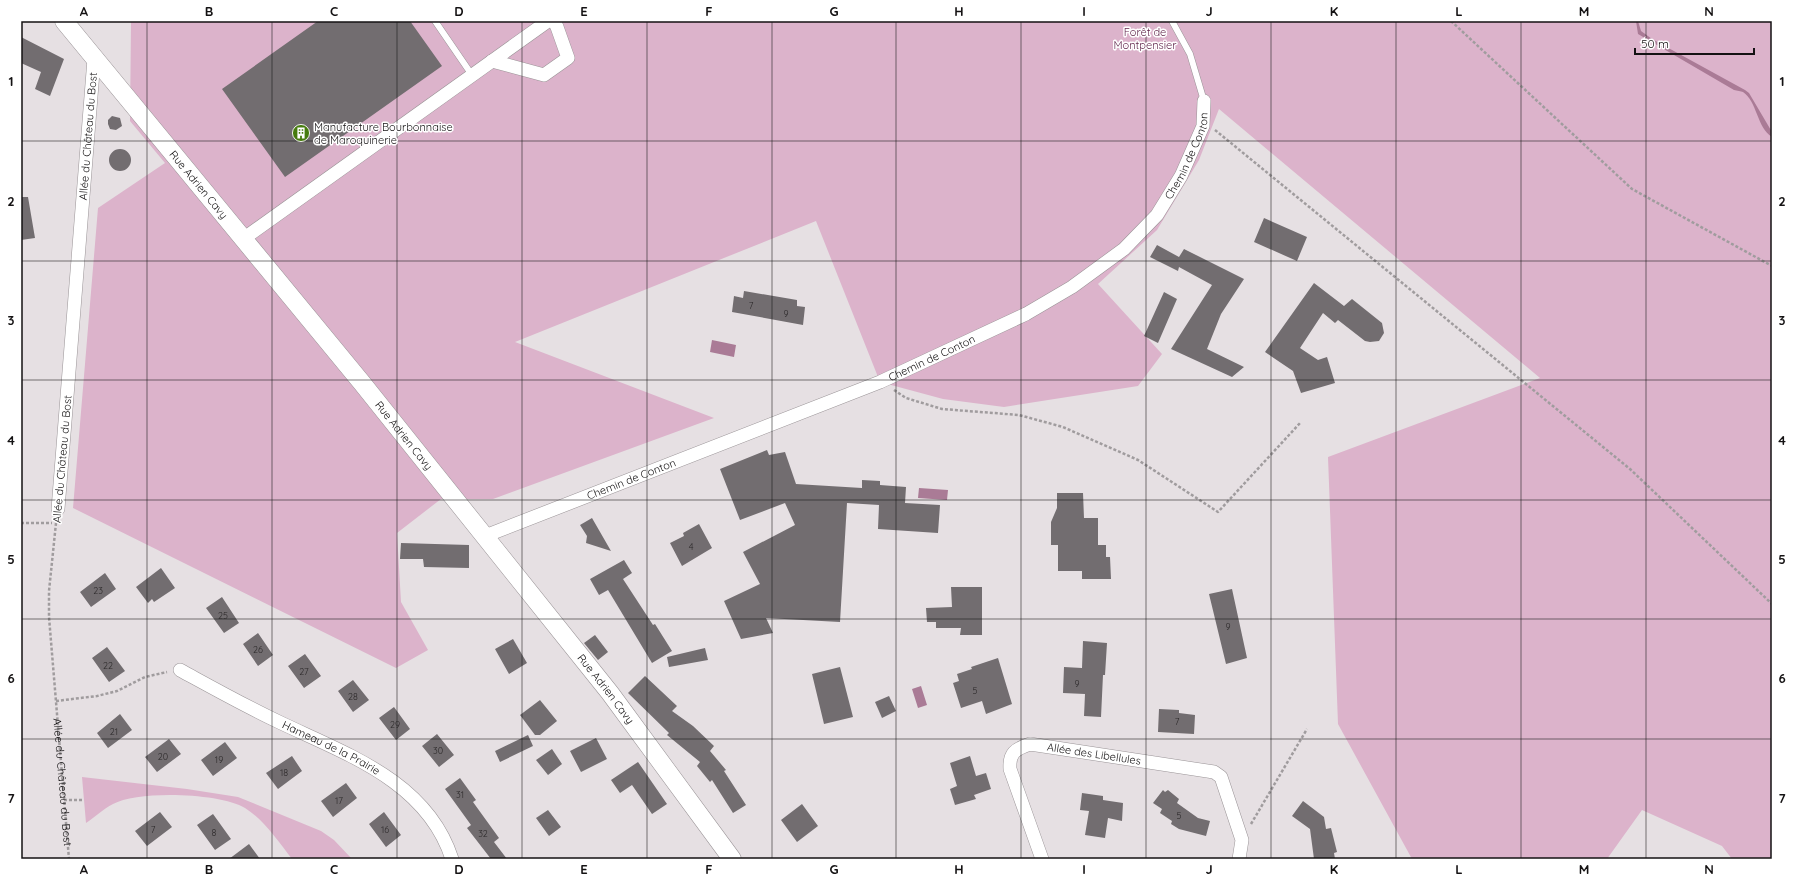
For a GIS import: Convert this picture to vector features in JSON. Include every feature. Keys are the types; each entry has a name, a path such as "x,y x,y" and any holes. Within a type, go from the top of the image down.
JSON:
{"main road":[{"name":"Rue Adrien Cavy","path":"64,21 243,239 610,693 732,859"}],"street":[{"path":"243,239 548,21"},
{"path":"492,60 544,75 568,58 554,21"},
{"name":"Allée du Château du Bost","path":"58,509 94,59"},
{"name":"Chemin de Conton","path":"484,536 880,382 1026,314 1072,287 1124,249 1157,215 1181,176 1203,126 1204,101"},
{"name":"Hameau de la Prairie","path":"180,670 248,707 374,768 401,786 422,807 437,827 452,859"},
{"name":"Allée des Libellules","path":"1042,859 1010,769 1010,759 1017,748 1030,744 1214,772 1221,777 1242,840"},
{"path":"1240,859 1242,840"}],"lane":[{"path":"435,21 472,75"},
{"name":"Chemin de Conton","path":"1172,21 1190,54 1204,101"}],"path":[{"path":"1450,21 1632,189 1772,266"},
{"path":"1203,126 1217,130 1630,469 1772,604"},
{"path":"880,382 906,398 942,409 1019,415 1063,427 1138,460 1218,512 1301,422"},
{"name":"Allée du Château du Bost","path":"58,509 49,592 49,617 69,859"},
{"path":"21,523 56,523"},
{"path":"56,701 97,696 117,691 145,677 180,670"},
{"path":"1242,840 1307,729"},
{"path":"64,800 84,800"}],"green space":[{"name":"Forêt de Montpensier","path":"131,21 1772,21 1772,859 1732,859 1722,846 1642,810 1607,859 1412,859 1338,724 1328,457 1540,378 1219,109 1199,160 1157,230 1098,284 1162,354 1138,386 1004,407 943,399 880,382 816,221 515,342 714,418 493,499 441,499 397,533 401,602 428,650 396,668 73,508 98,208 165,163 130,121"},
{"path":"82,777 187,789 238,797 321,831 334,840 352,859 292,859 265,825 245,808 218,799 199,796 159,795 125,800 109,806 86,823"}],"shaded area":[{"path":"1636,21 1638,21 1641,31 1652,39 1749,93 1772,132 1772,137 1763,127 1748,96 1743,92 1734,90 1638,34"},
{"path":"712,340 736,345 734,357 710,352"},
{"path":"919,488 948,490 947,500 918,498"},
{"path":"921,686 927,705 918,708 912,689"}],"building":[{"name":"Manufacture Bourbonnaise de Maroquinerie","path":"318,21 410,21 442,66 285,177 222,89"},
{"path":"21,37 64,59 50,96 35,89 41,72 21,63"},
{"path":"112,116 120,118 122,126 116,130 110,129 108,124 108,120"},
{"path":"120,149 128,152 131,160 128,168 120,171 112,168 109,160 112,152"},
{"path":"21,197 28,197 35,238 21,240"},
{"path":"1264,218 1307,237 1297,261 1254,242"},
{"path":"1157,245 1179,257 1184,249 1244,279 1221,314 1207,349 1244,367 1232,377 1171,349 1212,285 1179,267 1178,271 1150,257"},
{"path":"1314,283 1344,306 1352,299 1382,323 1384,333 1379,341 1365,341 1338,320 1335,323 1323,313 1300,348 1318,360 1327,357 1335,383 1301,393 1293,371 1265,352"},
{"path":"744,291 797,300 797,306 805,307 803,325 732,312 734,296 743,298"},
{"path":"1164,292 1177,299 1158,343 1144,336"},
{"path":"767,450 769,455 785,452 796,484 862,488 862,480 880,481 880,485 906,487 905,503 940,505 938,533 878,529 879,505 847,503 840,622 766,618 773,633 741,639 724,601 760,584 743,552 795,525 785,503 740,520 720,469"},
{"path":"1057,493 1083,493 1084,518 1098,518 1098,545 1106,545 1106,557 1110,557 1111,579 1082,579 1082,571 1058,571 1058,545 1051,545 1051,522 1057,508"},
{"path":"592,518 611,551 586,543 587,536 580,525"},
{"path":"699,524 712,548 682,566 670,543 684,536 683,533"},
{"path":"401,543 469,545 469,568 424,567 423,559 400,559"},
{"path":"624,560 632,573 623,579 672,651 652,663 608,590 599,595 590,579"},
{"path":"161,568 175,588 154,602 152,599 148,603 136,587"},
{"path":"105,573 116,589 91,607 80,592"},
{"path":"951,587 982,587 982,635 960,635 961,628 936,628 936,622 927,622 926,608 952,607"},
{"path":"1232,589 1247,658 1226,664 1209,594"},
{"path":"222,597 239,623 224,633 206,608"},
{"path":"258,633 273,655 258,666 243,644"},
{"path":"595,635 608,652 598,660 584,643"},
{"path":"513,639 527,663 509,674 495,649"},
{"path":"1083,641 1107,643 1105,675 1103,675 1101,717 1084,716 1085,694 1063,693 1064,667 1082,668"},
{"path":"107,647 125,671 109,682 92,658"},
{"path":"705,648 708,660 669,667 667,657"},
{"path":"305,654 321,676 304,688 288,666"},
{"path":"998,658 1012,704 986,714 982,701 961,708 953,683 959,681 957,674 972,669 971,667"},
{"path":"840,667 853,717 824,724 812,674"},
{"path":"645,676 677,706 672,711 693,726 714,746 710,751 726,770 724,771 746,805 733,813 712,780 710,782 697,766 700,762 667,735 669,733 628,693"},
{"path":"353,680 369,700 353,712 338,691"},
{"path":"889,696 896,711 882,718 875,702"},
{"path":"540,700 557,721 540,735 535,735 520,715"},
{"path":"394,707 410,729 396,740 379,718"},
{"path":"1159,709 1179,710 1179,713 1195,715 1194,734 1158,732"},
{"path":"120,714 132,730 108,748 97,733"},
{"path":"437,734 454,755 439,767 422,746"},
{"path":"528,735 533,746 500,762 495,751"},
{"path":"596,738 607,759 581,772 570,751"},
{"path":"169,739 181,754 157,772 145,757"},
{"path":"225,742 237,758 213,776 201,760"},
{"path":"552,749 562,764 548,775 536,760"},
{"path":"292,756 302,771 278,789 266,773"},
{"path":"970,756 976,776 986,773 991,789 974,795 976,799 955,805 950,789 957,786 950,763"},
{"path":"638,762 667,804 652,814 632,785 620,793 611,780"},
{"path":"460,778 476,800 473,802 499,838 494,842 507,859 491,859 467,828 471,825 445,789"},
{"path":"346,783 357,798 333,817 321,801"},
{"path":"1163,790 1165,792 1168,790 1179,799 1177,803 1198,818 1210,821 1206,836 1179,829 1171,824 1172,821 1160,813 1162,809 1153,803"},
{"path":"1082,793 1103,796 1103,800 1123,803 1122,821 1108,818 1105,838 1085,835 1089,811 1080,810"},
{"path":"1303,801 1324,817 1326,829 1331,828 1337,852 1334,853 1335,859 1314,859 1310,829 1292,816"},
{"path":"802,804 818,826 797,842 781,820"},
{"path":"548,810 561,827 549,836 536,818"},
{"path":"160,812 172,827 147,846 135,831"},
{"path":"384,812 401,835 386,847 369,824"},
{"path":"213,814 231,839 215,850 197,825"},
{"path":"249,844 260,859 229,859"}],"place":[{"name":"Manufacture Bourbonnaise de Maroquinerie","path":"301,133"}]}
